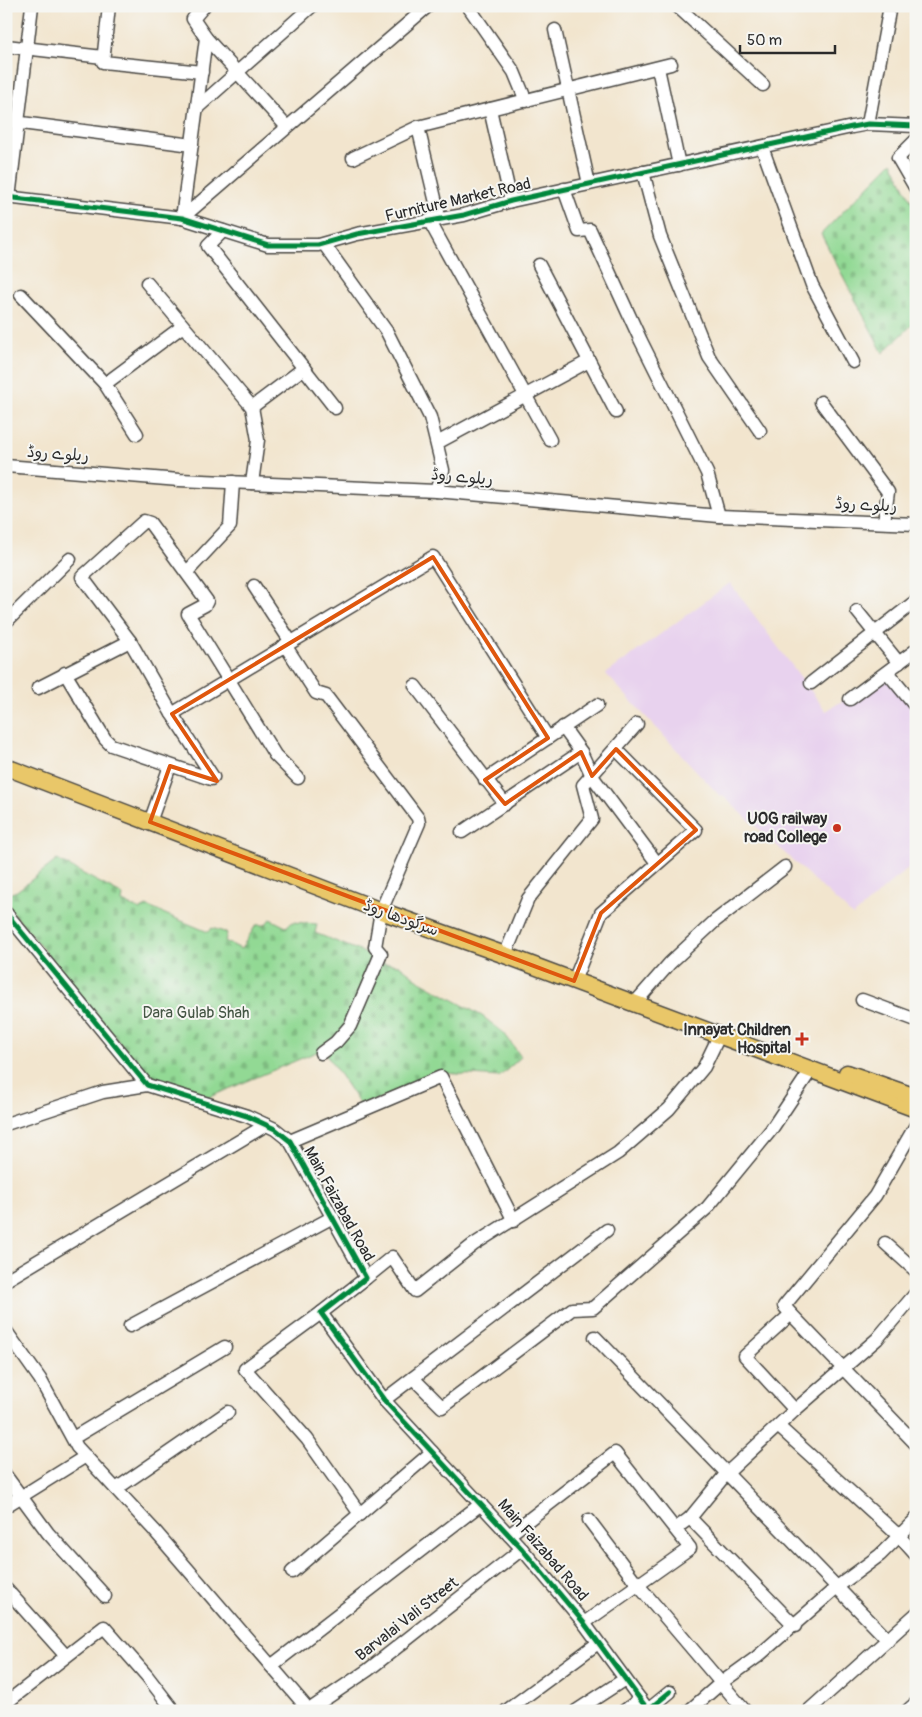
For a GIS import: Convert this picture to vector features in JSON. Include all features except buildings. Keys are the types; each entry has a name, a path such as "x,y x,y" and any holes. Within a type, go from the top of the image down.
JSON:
{"main road":[{"name":"سرگودھا روڈ","path":"6,767 381,911 505,954 719,1036 802,1071"},
{"path":"802,1071 813,1063 916,1097"},
{"path":"802,1071 916,1110"},
{"path":"802,1071 827,1087 916,1123"}],"street":[{"path":"8,198 12,122 27,49 32,6"},
{"path":"109,6 104,62 202,72"},
{"path":"204,6 194,19 206,38 287,127"},
{"path":"196,108 312,6"},
{"path":"182,218 428,6"},
{"path":"468,6 514,72 526,100"},
{"path":"677,6 763,84"},
{"path":"868,124 890,6"},
{"path":"555,30 589,184"},
{"path":"182,218 206,38"},
{"path":"6,46 103,57"},
{"path":"353,158 418,127 671,64"},
{"path":"658,68 679,165"},
{"path":"490,109 511,201"},
{"path":"12,122 192,145"},
{"name":"Furniture Market Road","path":"8,198 182,218 268,245 324,244 356,234 464,215 511,201 564,189 868,124 916,126"},
{"path":"418,127 438,211 430,222 550,440"},
{"path":"916,140 898,158 916,189"},
{"path":"762,147 812,286 853,362"},
{"path":"642,172 660,236 709,357 760,431"},
{"path":"564,189 579,230 590,230 640,341 707,473 719,516"},
{"path":"223,231 208,246 335,408"},
{"path":"324,244 387,332 430,417 444,470 436,491"},
{"path":"539,265 616,412"},
{"path":"147,283 252,407 258,440 252,483"},
{"path":"21,295 105,384 137,434"},
{"path":"105,384 183,326"},
{"path":"438,444 589,361"},
{"path":"252,407 304,368"},
{"path":"821,402 888,492 884,522"},
{"name":"ریلوے روڈ","path":"6,466 233,482 436,491 719,516 916,524"},
{"path":"186,572 230,526 233,482"},
{"path":"65,673 108,742 170,766 211,779 213,777 172,714 130,641 82,577 144,521 150,522 207,603 188,614 275,755 298,778"},
{"path":"172,714 433,557 548,738"},
{"path":"6,622 70,559"},
{"path":"254,586 316,694 326,696 418,818 419,823 381,911 375,947 381,954 350,1026 336,1042 321,1053"},
{"path":"811,683 916,601"},
{"path":"858,610 899,663"},
{"path":"38,688 130,641"},
{"path":"850,699 916,650"},
{"path":"888,672 916,707"},
{"path":"415,686 504,804"},
{"path":"485,780 597,705"},
{"path":"505,954 528,899 591,821 593,816 583,786 637,724"},
{"path":"564,727 581,752 592,776 657,863"},
{"path":"574,981 602,914 696,830 616,749"},
{"path":"462,832 581,752"},
{"path":"150,822 170,766"},
{"path":"634,1004 670,963 715,921 785,867"},
{"path":"6,913 147,1085"},
{"path":"862,1000 916,1020"},
{"path":"366,1278 392,1257 415,1291 473,1246 618,1153 669,1109 704,1067 719,1036"},
{"path":"413,1378 442,1407 572,1309 593,1308 707,1208 771,1130 802,1071"},
{"path":"290,1140 441,1077 514,1221"},
{"path":"6,1124 103,1092 147,1085"},
{"name":"Main Faizabad Road","path":"147,1085 247,1116 290,1140 366,1278 321,1313 384,1400 522,1549 584,1623 640,1699"},
{"path":"916,1123 875,1196 784,1306 916,1444"},
{"path":"6,1280 266,1125"},
{"path":"130,1326 333,1217"},
{"path":"384,1400 607,1230"},
{"path":"885,1243 916,1270"},
{"path":"675,1530 690,1518 726,1474 795,1410 844,1370 877,1339 916,1293"},
{"path":"321,1313 245,1369 306,1439 360,1514"},
{"path":"791,1314 745,1356 795,1410"},
{"path":"6,1331 40,1379 73,1438 86,1456 309,1710"},
{"path":"595,1337 888,1640"},
{"path":"73,1438 225,1347"},
{"path":"116,1489 228,1412"},
{"path":"778,1426 898,1536 916,1555"},
{"path":"292,1572 432,1452"},
{"path":"509,1535 615,1454 690,1548 584,1623"},
{"path":"6,1506 86,1456"},
{"path":"6,1476 24,1496 48,1532 106,1596"},
{"path":"271,1666 481,1504"},
{"path":"690,1518 795,1626"},
{"path":"689,1711 721,1683 758,1657 795,1626 837,1587 880,1555 916,1519"},
{"path":"589,1520 638,1585 745,1711"},
{"name":"Barvalai Vali Street","path":"309,1710 368,1670 522,1549"},
{"path":"6,1589 66,1656"},
{"path":"808,1711 916,1614"},
{"path":"6,1703 104,1627 174,1711"},
{"path":"506,1711 598,1644"},
{"path":"576,1711 625,1679"},
{"path":"624,1711 640,1699 648,1710 670,1692"},
{"path":"907,1711 916,1704"}],"highlighted area":[{"path":"433,557 548,738 485,780 505,804 581,752 592,776 616,749 696,830 601,913 574,981 150,822 170,766 217,781 172,714"}],"shaded area":[{"path":"730,583 826,711 886,674 916,713 916,861 853,916 722,795 720,796 606,674"}],"green space":[{"path":"892,162 916,210 916,321 883,353 821,234"},
{"name":"Dara Gulab Shah","path":"57,860 123,895 122,902 141,910 146,906 208,932 212,928 227,933 225,941 241,949 256,925 265,925 270,919 286,927 292,922 317,924 315,933 375,957 347,1024 326,1048 207,1098 150,1080 6,904 6,895 17,891"},
{"path":"382,963 399,965 420,981 482,1016 504,1033 521,1057 499,1077 444,1073 361,1106 326,1054"}],"cycle path":[{"path":"6,197 182,218 268,245 318,245 357,234 464,215 511,201 852,127 868,124 916,126"},
{"path":"6,913 147,1085 247,1116 275,1129 290,1141 366,1278 321,1313 384,1400 522,1549 584,1623 648,1710 670,1692"}],"place":[{"name":"UOG railway road College","path":"837,828"},
{"name":"Innayat Children Hospital","path":"802,1039"}]}
